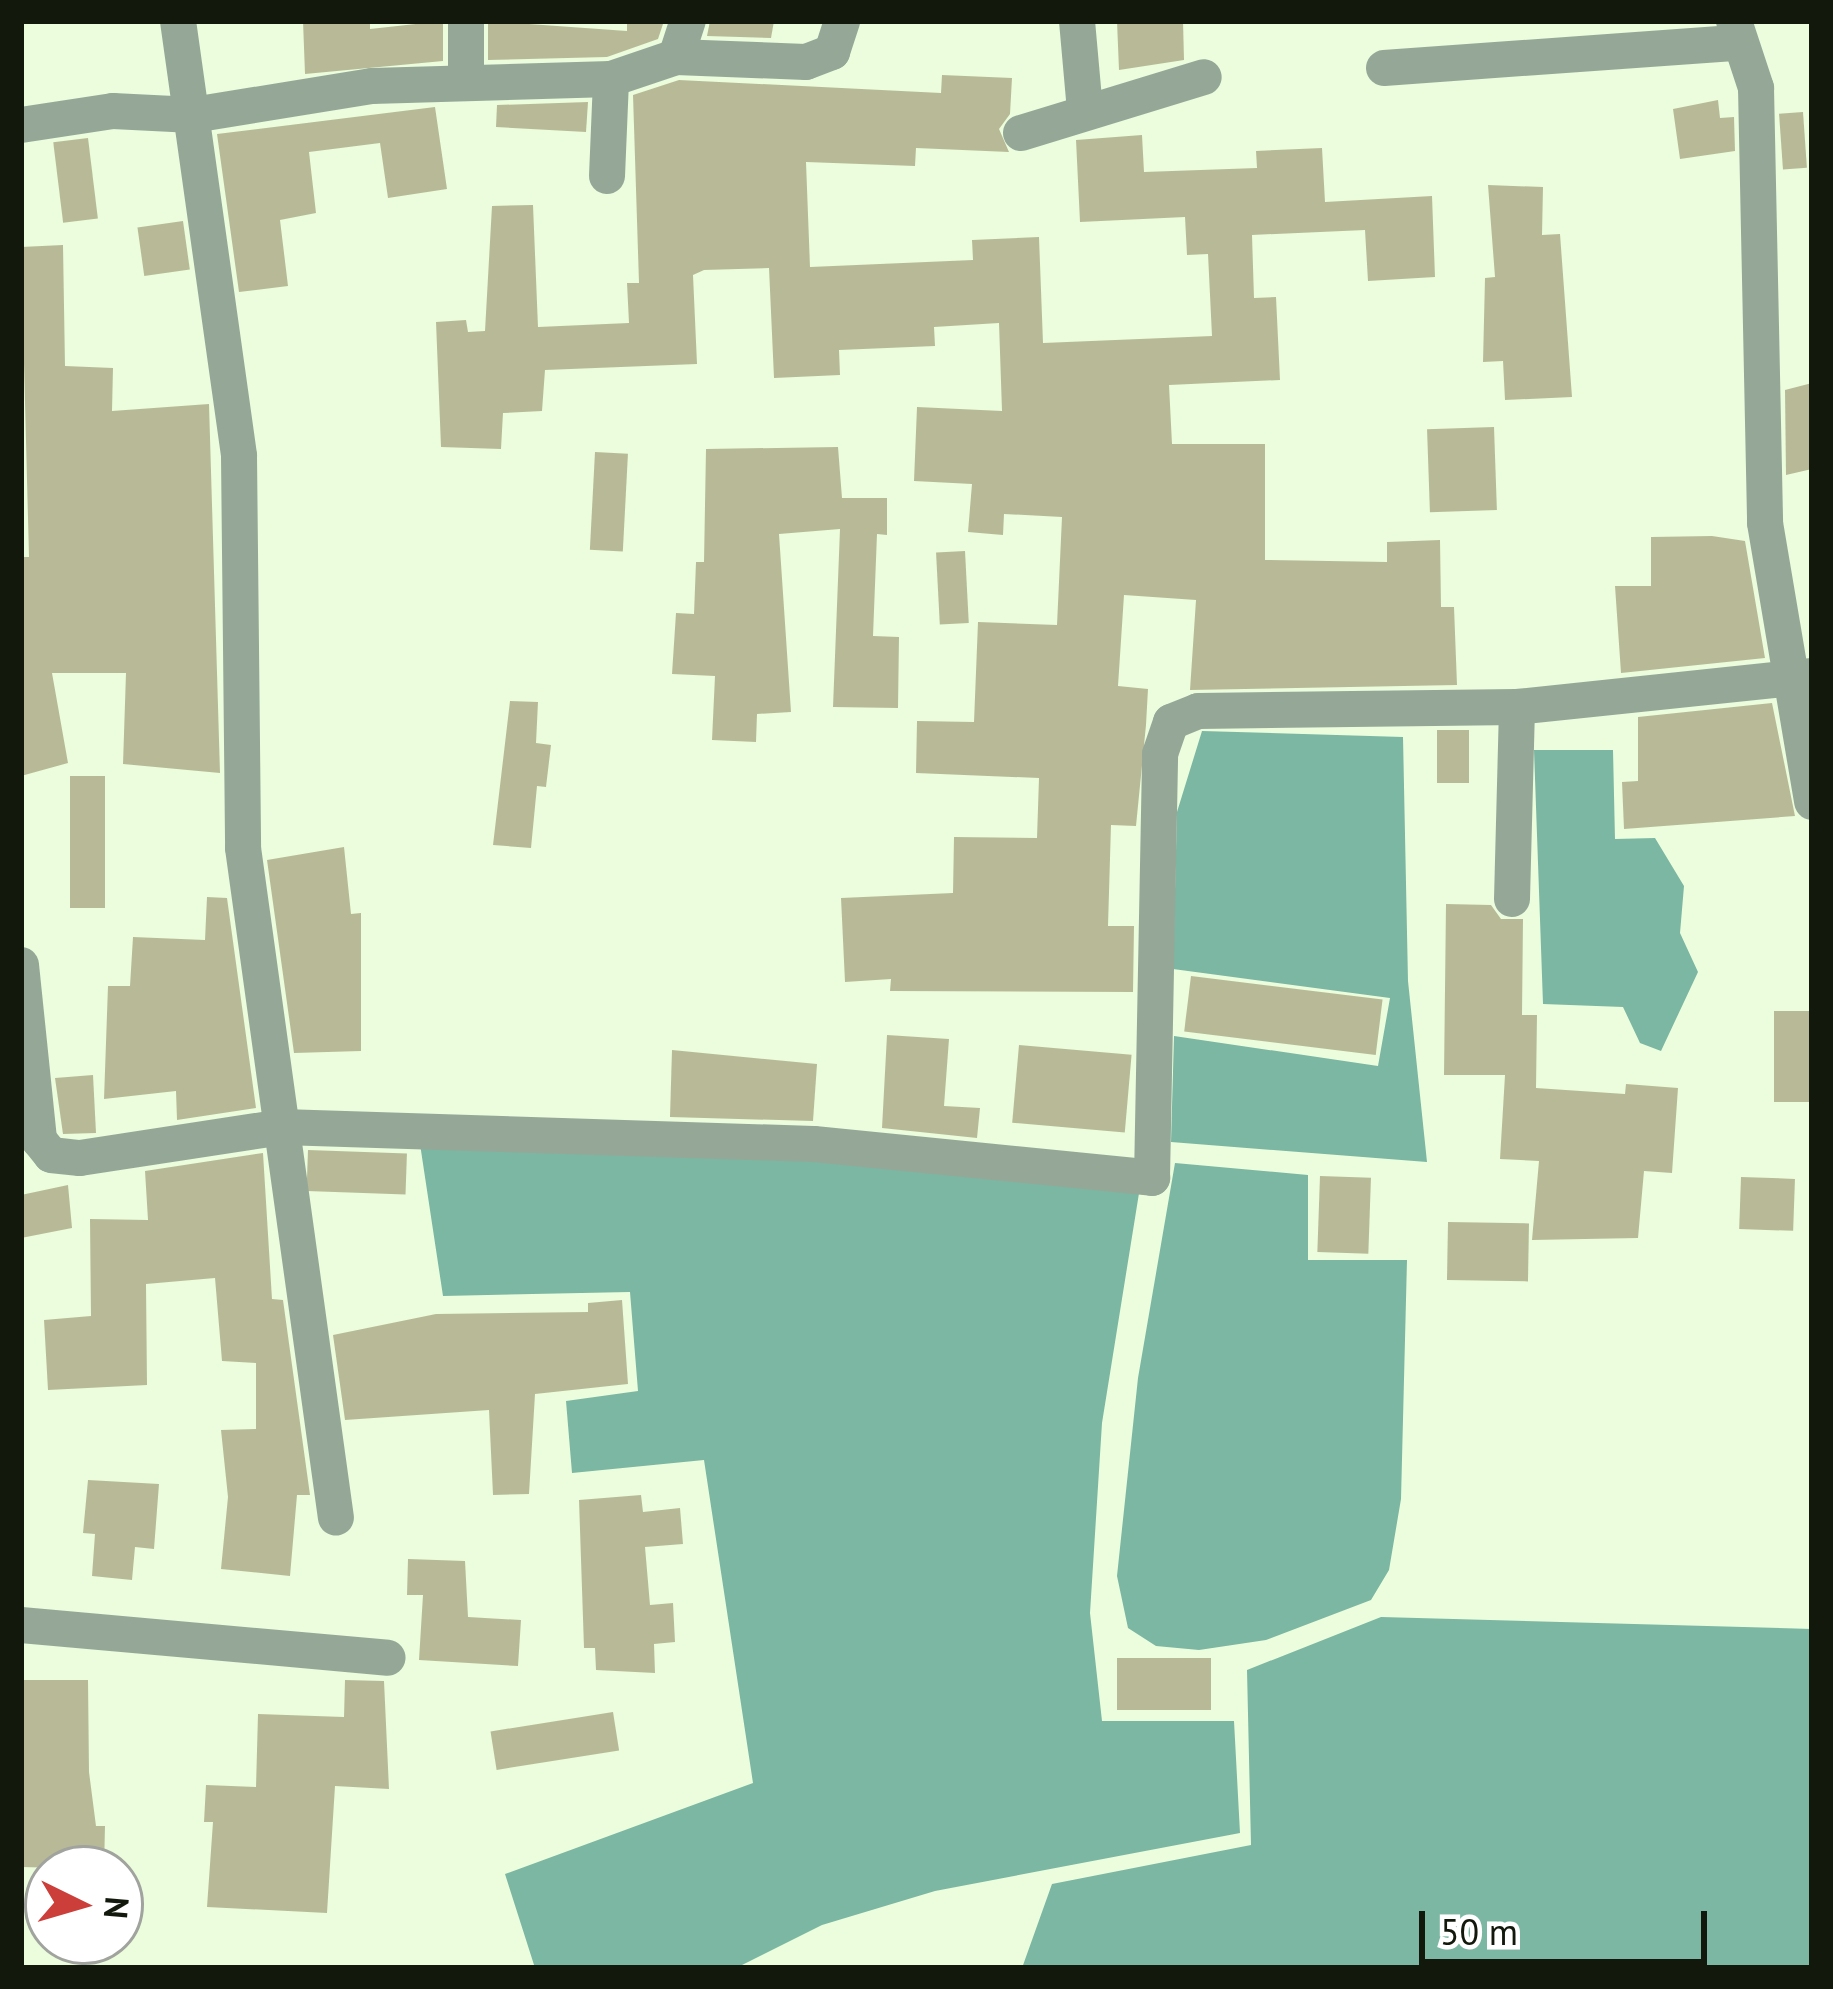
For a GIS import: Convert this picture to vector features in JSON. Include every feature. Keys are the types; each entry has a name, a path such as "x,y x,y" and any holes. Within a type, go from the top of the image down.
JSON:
{"street":[{"path":"178,21 239,456 243,848 336,1518"},
{"path":"466,21 466,80"},
{"path":"676,57 688,21"},
{"path":"21,125 113,111 193,115 466,80 610,79 676,57 806,62 832,52 842,21"},
{"path":"1077,21 1085,111"},
{"path":"1384,68 1736,32 1756,88 1765,523 1802,677 1812,802"},
{"path":"1021,133 1085,111 1113,110 1204,76"},
{"path":"607,176 610,79"},
{"path":"21,965 39,1140 51,1155 80,1158 282,1127 814,1144 1152,1178 1160,754 1171,722 1198,711 1517,707 1802,677"},
{"path":"1512,899 1517,707"},
{"path":"21,1625 388,1658"}],"water":[{"path":"1202,731 1403,737 1408,981 1427,1162 1171,1142 1174,1036 1378,1066 1390,998 1173,969 1177,812"},
{"path":"1534,750 1613,750 1615,839 1655,838 1684,886 1680,933 1698,972 1661,1051 1640,1043 1623,1007 1543,1004"},
{"path":"420,1144 737,1154 1140,1187 1102,1423 1090,1613 1102,1721 1234,1721 1240,1833 935,1891 822,1925 736,1968 535,1968 505,1874 753,1783 704,1460 572,1473 566,1401 638,1391 630,1292 443,1296"},
{"path":"1175,1163 1308,1175 1308,1260 1407,1260 1401,1499 1389,1570 1371,1600 1266,1640 1199,1650 1156,1646 1128,1628 1117,1576 1138,1378"},
{"path":"1381,1617 1812,1629 1812,1968 1022,1968 1052,1884 1251,1845 1247,1670"}],"building":[{"path":"303,21 370,21 370,29 443,21 443,61 305,74"},
{"path":"488,21 627,31 627,21 664,21 658,39 607,57 488,60"},
{"path":"710,21 774,21 771,38 707,36"},
{"path":"1117,21 1183,21 1184,60 1119,70"},
{"path":"942,75 1012,78 1010,114 999,129 1009,152 916,148 915,166 806,162 810,267 973,260 972,240 1039,237 1043,343 1212,336 1208,254 1187,255 1185,217 1080,222 1076,140 1142,135 1144,172 1257,168 1256,151 1322,148 1325,202 1432,196 1435,277 1368,281 1365,230 1252,235 1254,298 1276,297 1280,380 1169,385 1172,444 1265,444 1265,560 1387,562 1387,542 1440,540 1441,607 1454,607 1457,685 1190,690 1196,600 1124,595 1118,686 1148,689 1136,826 1111,825 1108,926 1134,926 1133,992 890,991 891,979 845,982 841,898 953,893 954,837 1037,838 1039,778 916,773 917,721 974,722 978,622 1057,625 1062,517 1004,514 1003,535 968,532 972,484 914,481 917,407 1002,411 999,323 934,327 935,346 839,350 840,375 774,378 769,268 704,270 693,275 697,364 545,370 542,411 503,413 501,449 441,447 436,322 466,320 468,332 485,331 492,206 533,205 538,327 629,323 627,283 639,283 633,95 679,80 941,93"},
{"path":"1718,100 1720,118 1734,117 1735,151 1680,159 1673,109"},
{"path":"588,102 586,132 496,127 497,105"},
{"path":"435,107 447,189 388,198 380,143 309,152 316,213 280,220 288,286 239,292 217,134"},
{"path":"1803,112 1807,168 1783,170 1779,114"},
{"path":"88,138 98,218 63,223 53,142"},
{"path":"1488,185 1543,187 1542,235 1560,234 1572,397 1505,400 1503,361 1483,362 1485,278 1495,277"},
{"path":"183,221 190,270 144,276 137,227"},
{"path":"63,245 65,366 113,368 112,411 209,404 220,773 123,764 126,673 52,673 68,763 21,776 21,557 29,557 21,247"},
{"path":"1812,383 1812,469 1786,475 1785,390"},
{"path":"1494,427 1497,510 1430,512 1427,429"},
{"path":"838,447 842,498 887,498 887,535 877,534 873,636 899,637 898,708 833,707 840,529 779,534 791,712 757,714 756,742 712,740 715,676 672,674 676,613 694,614 696,562 704,562 706,449"},
{"path":"595,452 628,454 623,552 590,550"},
{"path":"1651,537 1745,541 1765,658 1621,673 1615,586 1651,586"},
{"path":"965,551 969,623 940,624 936,553"},
{"path":"510,701 538,702 536,743 551,745 546,787 537,786 531,848 493,845"},
{"path":"1772,703 1795,816 1624,829 1622,782 1638,781 1638,717"},
{"path":"1437,730 1469,730 1469,783 1437,783"},
{"path":"70,776 105,776 105,908 70,908"},
{"path":"344,847 351,914 361,913 361,1051 294,1053 267,860"},
{"path":"207,897 227,898 256,1108 177,1120 176,1091 104,1099 108,986 130,986 133,937 205,940"},
{"path":"1446,904 1491,905 1501,919 1523,919 1522,1015 1537,1015 1536,1088 1625,1094 1626,1084 1678,1088 1672,1173 1644,1171 1638,1238 1532,1240 1539,1161 1500,1159 1505,1075 1444,1075"},
{"path":"1191,976 1383,1000 1376,1055 1184,1032"},
{"path":"1774,1011 1812,1011 1812,1102 1774,1102"},
{"path":"887,1035 949,1039 944,1106 980,1108 977,1138 882,1128"},
{"path":"1019,1045 1132,1055 1125,1133 1012,1123"},
{"path":"672,1050 817,1064 813,1121 670,1117"},
{"path":"93,1075 96,1133 63,1134 55,1078"},
{"path":"308,1150 407,1153 406,1194 307,1191"},
{"path":"263,1153 272,1299 283,1300 310,1495 297,1495 290,1576 221,1569 228,1497 221,1430 256,1429 256,1363 222,1361 215,1278 146,1284 147,1385 48,1390 44,1320 91,1316 90,1219 148,1220 145,1171"},
{"path":"1320,1176 1371,1178 1368,1254 1317,1252"},
{"path":"1741,1177 1795,1179 1793,1231 1739,1229"},
{"path":"68,1185 72,1228 21,1238 21,1195"},
{"path":"1448,1222 1529,1223 1528,1281 1447,1280"},
{"path":"622,1300 628,1384 535,1394 529,1494 493,1495 489,1410 345,1420 333,1335 436,1314 588,1312 588,1303"},
{"path":"88,1480 159,1484 154,1549 135,1547 132,1580 92,1576 95,1534 83,1533"},
{"path":"641,1495 643,1512 680,1508 683,1544 645,1547 650,1605 673,1603 675,1642 654,1644 655,1673 596,1670 595,1648 584,1648 579,1500"},
{"path":"408,1559 465,1561 468,1617 521,1620 518,1666 419,1660 423,1595 407,1595"},
{"path":"1117,1658 1211,1658 1211,1710 1117,1710"},
{"path":"21,1680 88,1680 89,1772 96,1826 105,1826 105,1845 24,1845 21,1867"},
{"path":"345,1680 384,1681 389,1789 335,1786 327,1913 207,1907 213,1822 204,1822 206,1785 256,1787 258,1714 344,1717"},
{"path":"613,1712 619,1751 497,1770 491,1731"}]}
